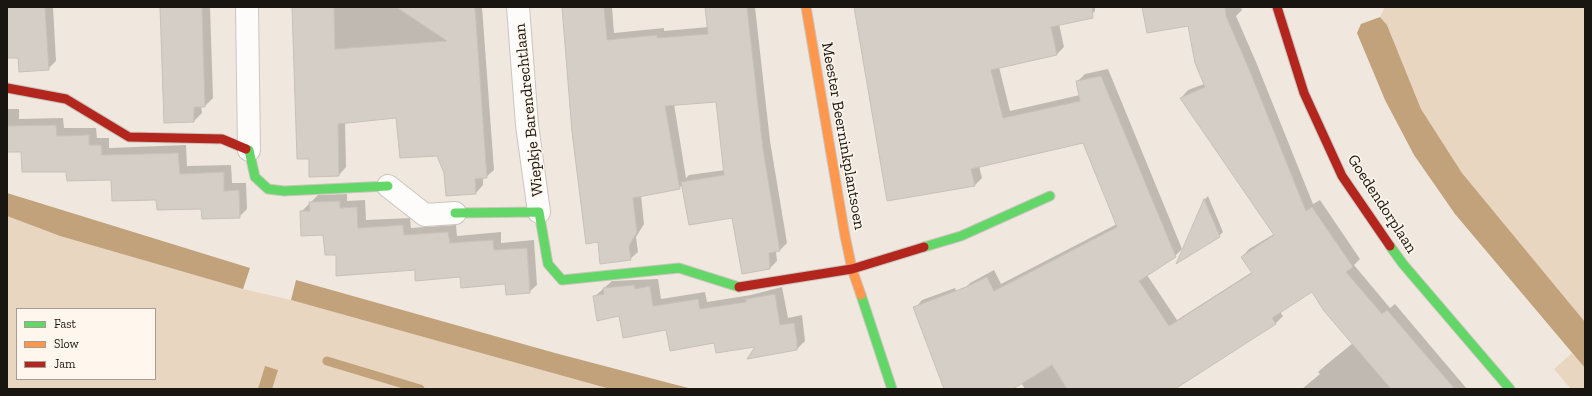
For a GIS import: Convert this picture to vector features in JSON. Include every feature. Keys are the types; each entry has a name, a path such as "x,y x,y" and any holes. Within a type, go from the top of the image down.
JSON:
{"street":[{"path":"247,7 249,150 255,177 268,189 284,191 388,186 425,215 455,213 539,212 548,264 562,280 679,268 739,287 852,269 961,236 1050,196"},
{"name":"Wiepkje Barendrechtlaan","path":"518,7 527,126 539,212"},
{"name":"Meester Beerninkplantsoen","path":"806,7 852,269 892,389"},
{"name":"Goedendorplaan","path":"1277,7 1304,93 1342,176 1403,264 1510,389"},
{"path":"7,88 66,99 129,137 222,139 249,150"}],"shaded area":[{"path":"1385,7 1585,7 1585,322 1462,173 1421,109 1387,25 1380,17"},
{"path":"1380,17 1387,25 1421,109 1462,173 1585,322 1585,368 1455,214 1414,155 1385,100 1357,33 1361,24"},
{"path":"7,193 250,268 243,289 60,236 7,216"},
{"path":"7,216 60,236 243,289 291,300 610,389 7,389"},
{"path":"296,280 555,353 692,389 610,389 291,300"},
{"path":"1572,353 1585,368 1585,389 1571,389 1554,369"},
{"path":"265,366 278,370 272,389 258,389"}],"building":[{"path":"7,7 45,7 49,70 19,72 18,58 7,58"},
{"path":"160,7 202,7 205,107 194,107 194,122 164,123"},
{"path":"292,7 334,7 335,49 447,41 396,7 475,7 487,178 475,179 476,194 446,196 444,173 437,156 400,158 396,118 338,124 339,176 309,177 309,159 297,159"},
{"path":"562,7 604,7 607,40 657,35 657,38 708,34 705,7 747,7 763,149 780,251 769,253 770,269 742,274 732,218 689,225 681,182 724,175 716,102 665,106 680,189 633,198 637,232 629,246 631,260 600,264 598,242 586,244 572,132"},
{"path":"854,7 1092,7 1093,18 1051,27 1057,55 991,70 1003,118 1080,101 1076,81 1101,76 1176,257 1139,281 1169,326 1252,273 1241,257 1274,235 1180,98 1205,87 1195,63 1188,26 1147,33 1142,7 1225,7 1226,16 1306,211 1312,207 1353,267 1346,272 1382,314 1387,310 1455,389 1391,389 1324,311 1312,292 1272,318 1276,324 1175,389 1067,389 1052,365 1013,389 944,389 913,307 966,287 987,277 994,291 1117,227 1083,143 971,169 975,186 887,201"},
{"path":"56,125 57,136 89,135 89,145 101,145 102,155 178,153 180,174 224,172 224,191 239,190 240,218 202,219 201,209 157,210 156,200 112,201 111,180 67,181 66,172 22,172 21,152 7,152 7,126"},
{"path":"1204,199 1220,237 1176,264"},
{"path":"340,201 340,208 357,207 358,228 403,225 404,235 448,232 450,243 493,240 494,250 527,248 530,293 506,295 505,284 461,288 460,277 415,281 415,270 336,276 336,255 325,255 323,235 301,236 300,211 310,211 309,202"},
{"path":"634,285 635,289 650,286 653,306 698,299 700,309 746,302 746,299 775,294 780,325 794,323 797,350 747,359 755,347 716,353 714,343 670,351 666,330 623,338 619,316 597,321 593,296 604,294 603,288"}],"waterway":[{"path":"327,361 420,389"}],"traffic: fast":[{"path":"246,149 249,150 255,177 268,189 284,191 388,186"},
{"path":"924,247 961,236 1050,196"},
{"path":"455,213 539,212 548,264 562,280 679,268 739,287"},
{"path":"1390,246 1403,264 1510,389"},
{"path":"861,295 892,389"}],"traffic: slow":[{"path":"806,7 845,236 852,269 861,295"}],"traffic: jam":[{"path":"1277,7 1304,93 1342,176 1390,246"},
{"path":"7,88 66,99 129,137 222,139 246,149"},
{"path":"739,287 852,269 924,247"}]}
